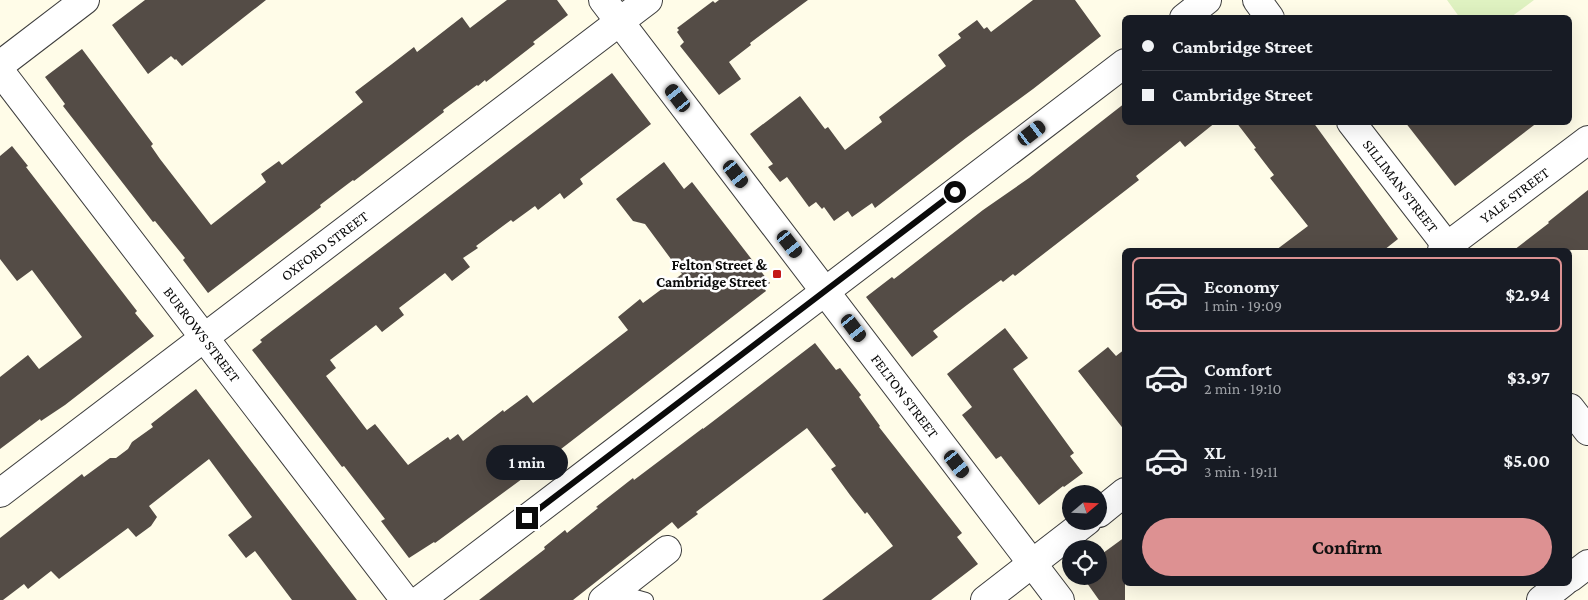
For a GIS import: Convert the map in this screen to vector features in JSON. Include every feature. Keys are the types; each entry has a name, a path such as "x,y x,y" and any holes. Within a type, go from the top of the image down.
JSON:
{"street":[{"path":"0,65 85,0"},
{"name":"FELTON STREET","path":"603,0 1060,600"},
{"name":"OXFORD STREET","path":"0,493 648,0"},
{"path":"1188,15 1207,0"},
{"path":"1257,0 1268,15"},
{"path":"420,600 1122,65"},
{"name":"BURROWS STREET","path":"0,71 405,600"},
{"name":"SILLIMAN STREET","path":"1353,125 1445,248"},
{"name":"YALE STREET","path":"1447,248 1588,140"},
{"path":"1572,411 1588,431"},
{"path":"1108,505 1122,494"},
{"path":"985,600 1075,530"},
{"path":"608,595 667,550"},
{"path":"1572,576 1588,564"},
{"path":"1541,600 1559,586"}],"lane":[{"path":"608,595 646,600"}],"green space":[{"path":"1447,0 1534,0 1514,15 1458,15"}],"building":[{"path":"145,0 266,0 182,66 171,56 148,74 112,25"},
{"path":"507,0 557,0 568,15 533,42 535,44 486,82 485,80 477,85 443,110 444,112 320,205 321,207 208,293 183,260 185,258 155,221 153,222 63,106 65,104 45,77 82,49 153,144 151,146 160,159 211,225 266,182 261,174 279,161 282,165 363,102 355,92 414,47 417,52 462,17 470,28"},
{"path":"719,0 808,0 750,43 751,45 729,62 741,79 719,95 680,46 684,42 677,32 679,30 677,28 713,1 715,3"},
{"path":"1033,0 1075,0 1101,36 875,208 872,203 852,217 848,211 834,221 824,207 822,209 816,202 809,207 787,177 780,182 768,167 773,164 750,134 800,96 825,129 828,127 845,150 882,122 879,117 946,66 938,55 961,38 958,34 977,20 984,29 987,27 991,32"},
{"path":"612,73 651,124 580,179 583,184 564,199 560,193 538,210 535,206 513,222 511,220 476,246 478,248 463,258 470,267 452,281 445,273 399,308 404,315 382,332 376,325 330,360 336,368 326,376 367,430 375,424 408,465 448,437 450,440 458,434 463,441 503,410 504,412 527,395 533,403 628,330 618,317 640,299 643,303 682,274 645,224 633,221 616,199 664,162 684,189 692,182 770,283 764,288 766,291 526,476 435,543 409,558 381,521 385,519 344,466 342,467 252,350 262,342 260,340"},
{"path":"1122,105 1122,125 1212,125 1185,147 1180,141 1136,176 1139,180 1015,276 1013,274 1003,282 1001,280 933,331 938,337 912,357 866,297 892,277 894,279 983,210 1029,178"},
{"path":"1238,125 1315,125 1398,239 1387,248 1279,248 1308,226 1270,178 1274,175 1254,149 1256,148"},
{"path":"1407,125 1534,125 1455,186"},
{"path":"12,146 154,336 65,405 41,421 40,419 0,449 0,377 28,355 39,369 82,337 32,270 17,281 0,259 0,156"},
{"path":"1588,190 1588,250 1572,250 1572,248 1517,248"},
{"path":"1005,328 1028,358 1013,369 1074,453 1070,456 1083,473 1067,485 1062,485 1039,505 1001,456 996,459 962,415 972,407 947,374"},
{"path":"815,343 836,370 840,368 861,395 859,397 879,427 962,533 957,537 978,564 948,587 931,600 822,600 893,546 867,512 865,514 831,469 836,466 807,428 696,512 698,514 678,529 672,522 573,600 479,600 545,549 544,547 565,530 567,533 633,478 634,480 703,429"},
{"path":"1108,347 1116,356 1122,351 1122,427 1078,371"},
{"path":"196,389 357,600 292,600 255,551 246,558 228,535 252,517 209,459 149,506 157,517 151,526 136,537 128,528 59,579 51,571 28,589 24,584 3,600 0,600 0,538 82,474 84,477 110,458 116,458 128,449 132,442 153,427 151,424"},
{"path":"1122,539 1122,586 1125,586 1125,600 1099,600 1088,585 1107,585 1107,550"}],"place":[{"name":"Felton Street & Cambridge Street","path":"777,274"}],"route":[{"path":"527,518 955,192"}]}
